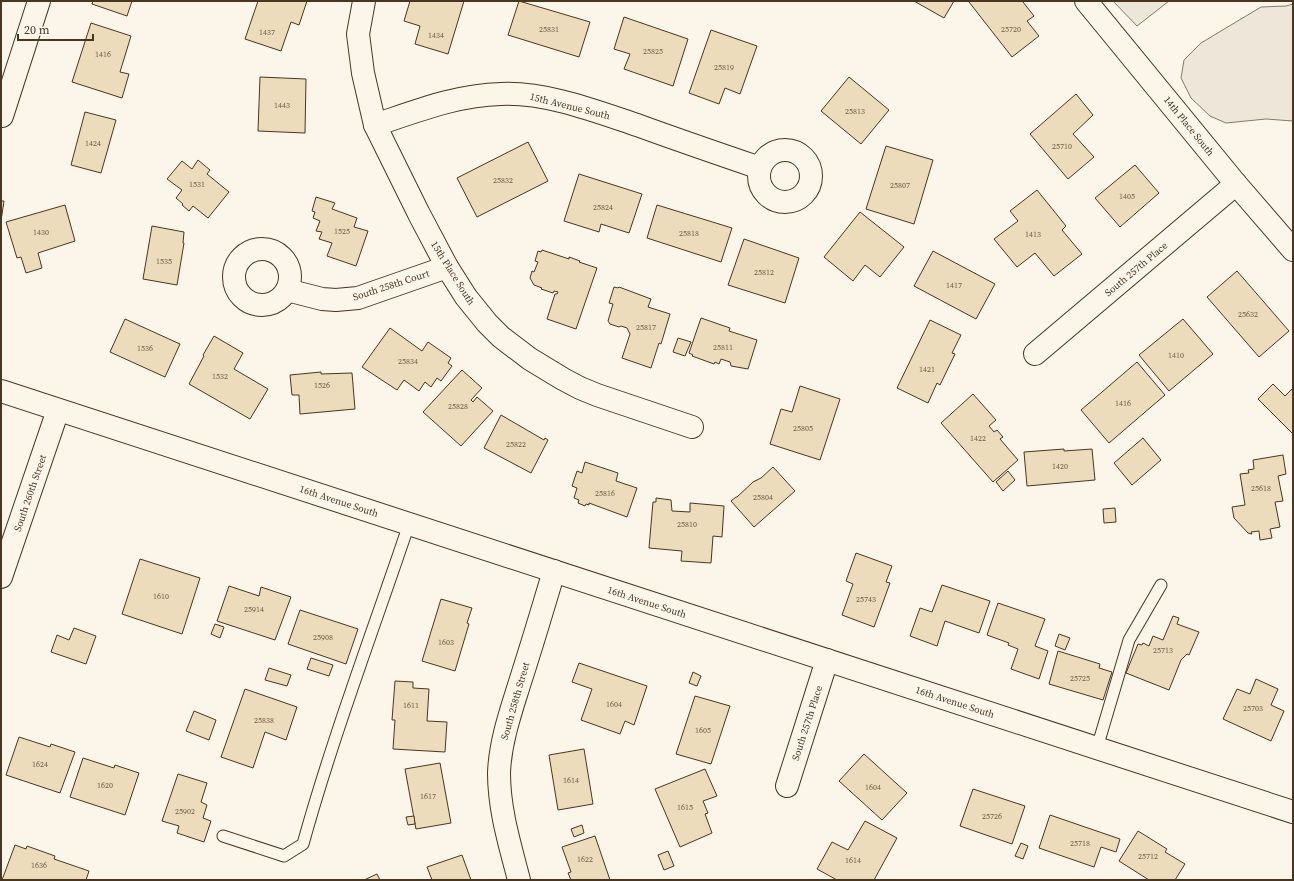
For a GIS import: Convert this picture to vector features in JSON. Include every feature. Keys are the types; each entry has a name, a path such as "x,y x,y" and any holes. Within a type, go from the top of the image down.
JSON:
{"street":[{"path":"2,116 39,1"},
{"name":"15th Place South","path":"364,1 358,34 363,73 375,125 419,214 466,296 501,337 530,359 580,388 692,427"},
{"name":"14th Place South","path":"1086,1 1236,184 1293,250"},
{"name":"15th Avenue South","path":"375,125 452,100 503,94 529,95 592,111 760,168"},
{"name":"South 257th Place","path":"1035,354 1236,184"},
{"name":"South 258th Court","path":"287,290 322,299 336,300 358,298 448,267"},
{"name":"16th Avenue South","path":"1,391 1293,812"},
{"name":"South 260th Street","path":"1,577 58,410"},
{"name":"South 258th Street","path":"519,880 501,802 499,772 509,718 554,571"},
{"name":"South 257th Place","path":"787,786 827,660"}],"lane":[{"path":"223,836 284,856 303,844 320,782 344,709 409,524"},
{"path":"1097,748 1129,640 1160,585"}],"shaded area":[{"path":"1113,1 1169,1 1137,26"},
{"path":"1293,4 1293,121 1266,119 1226,123 1210,116 1191,98 1181,78 1184,60 1201,43 1261,7 1286,6"}],"building":[{"path":"93,1 132,1 127,16 92,4"},
{"path":"258,1 307,1 299,25 291,22 281,51 245,39"},
{"path":"410,1 464,1 448,54 415,44 420,26 404,21"},
{"path":"519,1 590,22 579,57 508,35"},
{"path":"914,1 954,1 944,18"},
{"path":"1024,1 1023,2 1034,16 1027,21 1039,36 1012,57 969,2"},
{"path":"624,17 688,39 673,86 624,69 630,54 614,49"},
{"path":"91,23 131,36 120,72 129,74 122,98 72,82"},
{"path":"711,30 757,46 740,94 725,88 719,104 689,93"},
{"path":"260,77 306,79 305,133 258,131"},
{"path":"849,77 889,110 861,144 821,111"},
{"path":"1076,94 1093,115 1073,134 1094,157 1068,179 1030,134"},
{"path":"85,112 116,120 101,173 71,165"},
{"path":"528,142 548,181 477,217 457,178"},
{"path":"886,146 933,160 914,224 866,209"},
{"path":"198,160 210,170 207,174 229,192 208,218 193,206 189,211 182,205 183,204 176,198 182,190 167,179 182,161 192,169"},
{"path":"1135,165 1159,193 1120,227 1095,198"},
{"path":"579,174 642,194 629,233 601,224 599,232 564,221"},
{"path":"1037,190 1066,226 1062,230 1082,254 1054,276 1035,253 1017,267 994,239 1018,221 1010,211"},
{"path":"316,197 335,203 332,209 357,218 354,227 368,231 356,266 327,256 332,243 319,239 322,232 316,231 320,221 313,218 315,212 312,211"},
{"path":"1,201 4,201 1,221"},
{"path":"65,205 75,241 38,253 42,268 26,273 21,257 17,258 6,222"},
{"path":"657,205 732,228 721,262 647,238"},
{"path":"860,212 904,247 880,277 865,265 853,281 824,257"},
{"path":"152,226 184,232 184,243 177,285 143,279"},
{"path":"744,239 799,258 785,303 728,285"},
{"path":"542,250 569,259 569,257 597,268 576,329 547,319 555,294 558,292 554,291 553,293 541,289 542,288 534,285 530,278 532,271 534,272 538,262 535,261 538,251 541,252"},
{"path":"933,251 995,284 976,319 914,286"},
{"path":"1237,271 1289,331 1259,357 1207,297"},
{"path":"614,287 619,287 651,299 648,307 670,314 661,344 659,343 651,368 622,358 630,334 627,328 610,324 608,321 613,304 609,303"},
{"path":"701,318 730,328 729,331 757,340 748,369 731,366 730,362 721,359 719,364 715,362 714,364 692,356 693,355 689,353"},
{"path":"125,319 180,344 165,377 110,352"},
{"path":"1183,319 1213,354 1169,391 1139,355"},
{"path":"930,320 961,335 952,353 955,354 940,385 937,383 928,403 897,388"},
{"path":"390,328 422,351 428,342 451,358 448,363 452,366 441,381 437,378 431,387 425,382 419,391 404,380 397,390 362,367"},
{"path":"214,336 243,353 234,369 268,389 250,419 189,384"},
{"path":"678,338 691,342 685,356 673,352"},
{"path":"1137,362 1165,395 1109,443 1081,410"},
{"path":"462,370 482,388 471,400 473,402 477,397 493,411 461,446 423,412"},
{"path":"321,372 321,374 352,373 355,409 300,414 299,395 292,395 290,375"},
{"path":"1273,384 1285,396 1293,388 1293,434 1258,399"},
{"path":"800,386 840,399 820,460 770,444 781,409 792,412"},
{"path":"973,394 996,420 989,426 994,432 997,430 1003,437 1000,439 1018,460 993,482 941,423"},
{"path":"501,415 544,440 545,438 548,440 531,473 484,448"},
{"path":"1143,438 1161,460 1132,485 1114,463"},
{"path":"1064,449 1064,451 1092,449 1095,480 1027,486 1024,452"},
{"path":"1283,455 1286,474 1278,476 1283,501 1275,502 1280,527 1270,529 1272,538 1260,540 1259,531 1251,532 1252,534 1248,533 1234,518 1232,507 1245,505 1240,474 1249,473 1248,470 1254,469 1253,460"},
{"path":"585,462 618,473 616,481 637,488 627,517 589,503 589,505 586,504 585,506 578,503 579,500 574,498 577,488 572,486 577,471 582,473"},
{"path":"773,467 795,491 754,527 731,501"},
{"path":"1008,471 1015,480 1003,491 996,482"},
{"path":"656,498 671,500 672,511 690,512 690,503 724,506 722,537 713,536 711,563 681,561 682,551 649,548 653,502 656,502"},
{"path":"1115,508 1116,522 1104,523 1103,509"},
{"path":"856,553 892,566 886,582 890,583 874,627 842,615 853,584 846,581"},
{"path":"140,559 200,578 182,634 122,614"},
{"path":"942,585 990,601 979,633 945,621 937,646 910,636 920,608 932,612"},
{"path":"229,586 259,596 261,587 291,597 275,640 217,621"},
{"path":"441,599 472,608 467,623 469,624 455,671 422,661"},
{"path":"998,603 1045,619 1035,646 1048,651 1039,679 1011,669 1018,649 1008,645 1009,643 987,635"},
{"path":"300,610 358,629 346,664 288,644"},
{"path":"1173,616 1179,618 1177,624 1199,632 1189,655 1187,654 1181,660 1169,690 1126,673 1138,644 1142,645 1143,643 1149,646 1153,636 1163,640"},
{"path":"215,624 224,627 220,638 211,634"},
{"path":"74,628 96,636 86,664 51,652 57,635 69,640"},
{"path":"1059,634 1070,638 1065,650 1055,646"},
{"path":"1058,651 1100,664 1099,668 1112,672 1103,700 1049,684"},
{"path":"311,658 333,665 329,676 307,669"},
{"path":"579,663 647,686 634,725 625,721 620,734 581,720 592,689 572,682"},
{"path":"269,668 291,675 287,686 265,680"},
{"path":"693,672 701,676 697,686 689,683"},
{"path":"1256,679 1278,689 1271,705 1284,711 1271,741 1223,719 1237,689 1250,694"},
{"path":"395,681 413,682 413,688 429,689 427,721 447,722 445,752 393,749 395,720 392,720"},
{"path":"245,689 297,707 286,740 265,732 253,768 221,757"},
{"path":"695,696 730,706 711,764 676,754"},
{"path":"194,711 216,720 209,740 186,731"},
{"path":"19,737 50,747 51,744 75,752 60,793 6,775"},
{"path":"584,749 593,804 558,810 549,755"},
{"path":"864,754 907,793 882,820 839,781"},
{"path":"83,758 114,768 115,765 139,773 125,815 70,797"},
{"path":"440,763 451,823 416,829 405,769"},
{"path":"705,769 717,796 703,801 708,813 705,814 712,833 680,847 655,789"},
{"path":"178,774 207,783 201,802 207,805 203,818 211,821 204,842 177,833 179,826 162,821"},
{"path":"973,789 1025,806 1012,844 960,826"},
{"path":"1050,815 1120,839 1116,852 1101,847 1094,867 1039,848"},
{"path":"414,816 415,824 408,825 406,817"},
{"path":"865,821 897,838 874,880 837,880 817,869 832,842 848,850"},
{"path":"582,825 584,833 574,837 571,829"},
{"path":"1138,831 1167,849 1165,852 1185,864 1175,880 1149,880 1119,861"},
{"path":"595,836 610,880 571,880 568,873 571,872 562,847"},
{"path":"1021,843 1028,846 1023,859 1015,856"},
{"path":"15,845 26,849 27,846 55,856 54,859 89,871 86,880 2,880"},
{"path":"668,851 674,866 664,870 658,855"},
{"path":"462,855 471,880 432,880 427,867"},
{"path":"377,874 380,880 364,880"}]}
